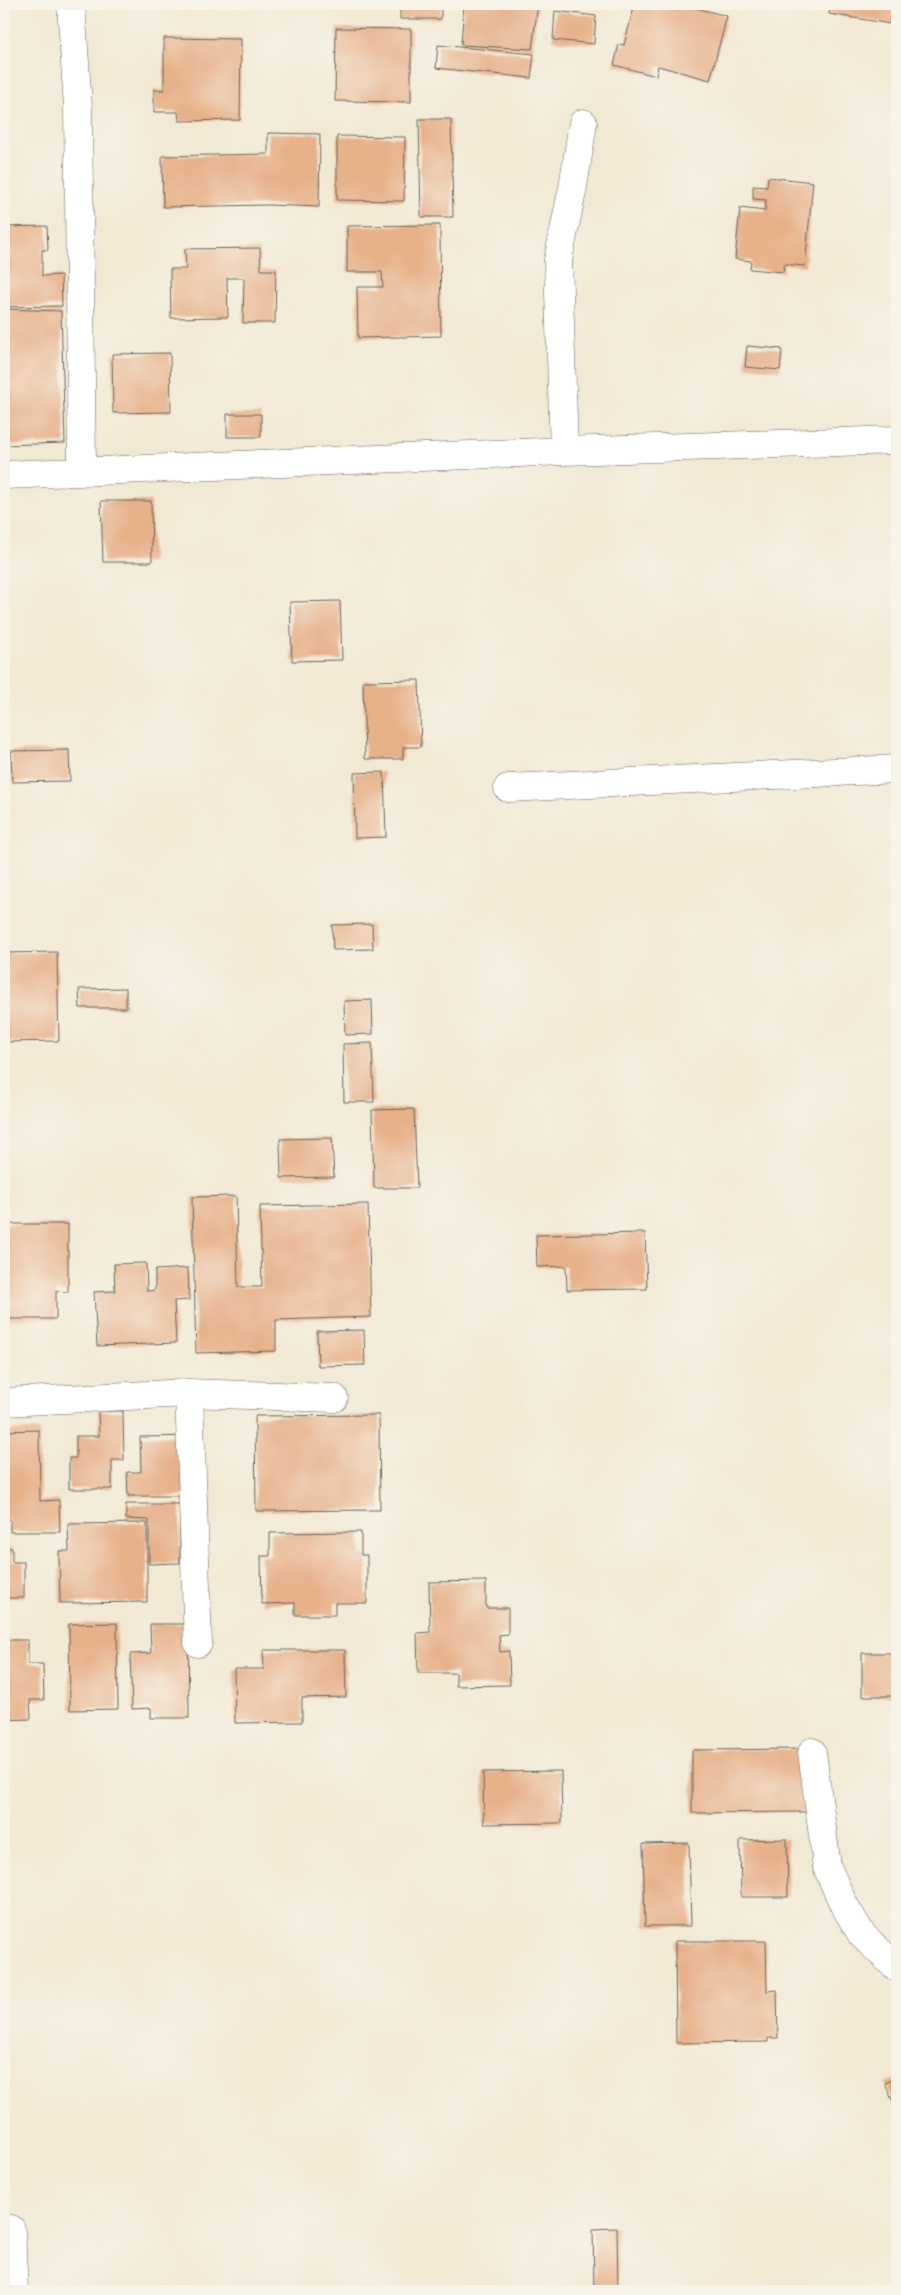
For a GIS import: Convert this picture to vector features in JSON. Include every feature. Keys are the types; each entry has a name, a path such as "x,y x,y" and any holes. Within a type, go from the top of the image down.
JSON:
{"street":[{"path":"72,4 78,107 82,472"},
{"path":"564,451 558,260 573,187 583,123"},
{"path":"4,475 564,451 897,440"},
{"path":"508,788 897,769"},
{"path":"189,1393 198,1643"},
{"path":"4,1402 189,1393 334,1398"},
{"path":"812,1752 827,1867 843,1903 862,1936 897,1968"},
{"path":"11,2229 14,2291"}],"building":[{"path":"400,4 441,4 441,19 400,19"},
{"path":"464,4 538,4 532,49 461,45"},
{"path":"635,4 680,4 727,16 710,80 658,66 656,76 614,65 619,44 624,45"},
{"path":"831,4 897,4 897,25 829,14"},
{"path":"555,11 596,16 594,44 553,40"},
{"path":"336,28 411,29 411,102 335,101"},
{"path":"164,38 241,39 240,120 179,121 178,112 154,112 154,90 164,90"},
{"path":"438,45 534,54 531,78 436,68"},
{"path":"419,119 451,119 453,217 421,217"},
{"path":"268,133 320,134 319,207 268,205 163,207 162,156 268,154"},
{"path":"337,136 405,137 404,201 337,200"},
{"path":"768,177 813,182 805,266 784,264 783,272 750,269 751,261 735,259 740,208 765,211 766,200 753,199 753,186 767,187"},
{"path":"440,225 441,336 358,338 357,287 383,287 382,272 347,272 347,226"},
{"path":"47,226 48,250 42,250 42,276 61,275 62,306 4,307 4,227"},
{"path":"260,248 261,270 276,270 275,323 243,323 244,278 227,278 228,317 171,318 170,269 186,269 185,249"},
{"path":"4,309 61,311 65,443 4,445"},
{"path":"747,346 782,349 780,370 745,367"},
{"path":"170,353 171,412 113,413 112,354"},
{"path":"227,414 261,414 261,437 227,437"},
{"path":"101,501 151,501 152,562 103,562"},
{"path":"340,601 342,660 292,661 290,602"},
{"path":"419,680 421,747 403,747 403,759 365,759 363,681"},
{"path":"69,750 70,781 12,782 11,751"},
{"path":"384,772 386,837 355,838 354,773"},
{"path":"372,924 373,949 333,950 332,925"},
{"path":"57,952 59,1041 4,1042 4,953"},
{"path":"126,988 126,1008 80,1008 79,989"},
{"path":"372,1000 373,1034 345,1035 344,1001"},
{"path":"372,1043 374,1102 344,1102 343,1044"},
{"path":"414,1109 417,1188 374,1188 372,1110"},
{"path":"332,1138 334,1177 281,1178 280,1139"},
{"path":"236,1196 238,1287 262,1287 260,1206 368,1204 371,1317 276,1320 276,1351 196,1353 192,1197"},
{"path":"4,1224 68,1224 68,1292 56,1291 56,1319 4,1319"},
{"path":"645,1233 647,1289 567,1290 566,1266 537,1267 536,1235"},
{"path":"146,1263 147,1291 155,1290 155,1270 188,1268 189,1300 174,1301 176,1343 97,1346 94,1292 115,1291 114,1264"},
{"path":"364,1330 365,1365 318,1366 317,1331"},
{"path":"98,1411 123,1411 124,1460 112,1460 112,1489 69,1489 69,1458 76,1458 76,1436 99,1436"},
{"path":"379,1415 380,1510 256,1511 255,1416"},
{"path":"39,1430 40,1501 59,1500 60,1532 10,1532 10,1519 4,1519 4,1431"},
{"path":"197,1436 198,1496 128,1496 127,1472 141,1472 140,1437"},
{"path":"126,1504 180,1504 180,1563 149,1564 149,1520 126,1519"},
{"path":"147,1523 147,1602 60,1603 59,1551 69,1551 68,1524"},
{"path":"361,1532 361,1555 367,1555 367,1603 335,1603 335,1615 295,1615 295,1603 262,1604 261,1556 270,1556 270,1533"},
{"path":"4,1548 12,1548 12,1562 24,1562 24,1598 4,1598"},
{"path":"486,1581 486,1608 508,1608 508,1634 499,1635 500,1652 509,1651 510,1685 456,1686 456,1673 418,1673 417,1633 430,1632 429,1582"},
{"path":"117,1623 118,1709 70,1710 69,1624"},
{"path":"150,1624 188,1624 189,1718 151,1718 151,1708 132,1709 130,1654 151,1653"},
{"path":"4,1640 28,1640 28,1664 43,1664 44,1700 30,1700 31,1719 4,1720"},
{"path":"263,1650 345,1650 346,1697 302,1698 302,1722 235,1723 234,1669 264,1669"},
{"path":"862,1653 897,1653 897,1696 862,1696"},
{"path":"805,1749 806,1812 692,1813 692,1750"},
{"path":"561,1771 562,1823 484,1824 483,1772"},
{"path":"787,1839 788,1897 741,1897 740,1840"},
{"path":"689,1843 691,1926 645,1926 643,1844"},
{"path":"675,1941 766,1941 767,1991 777,1990 778,2038 768,2038 768,2042 676,2043"},
{"path":"897,2078 897,2112 885,2083"},
{"path":"617,2228 618,2291 594,2291 593,2229"}]}
